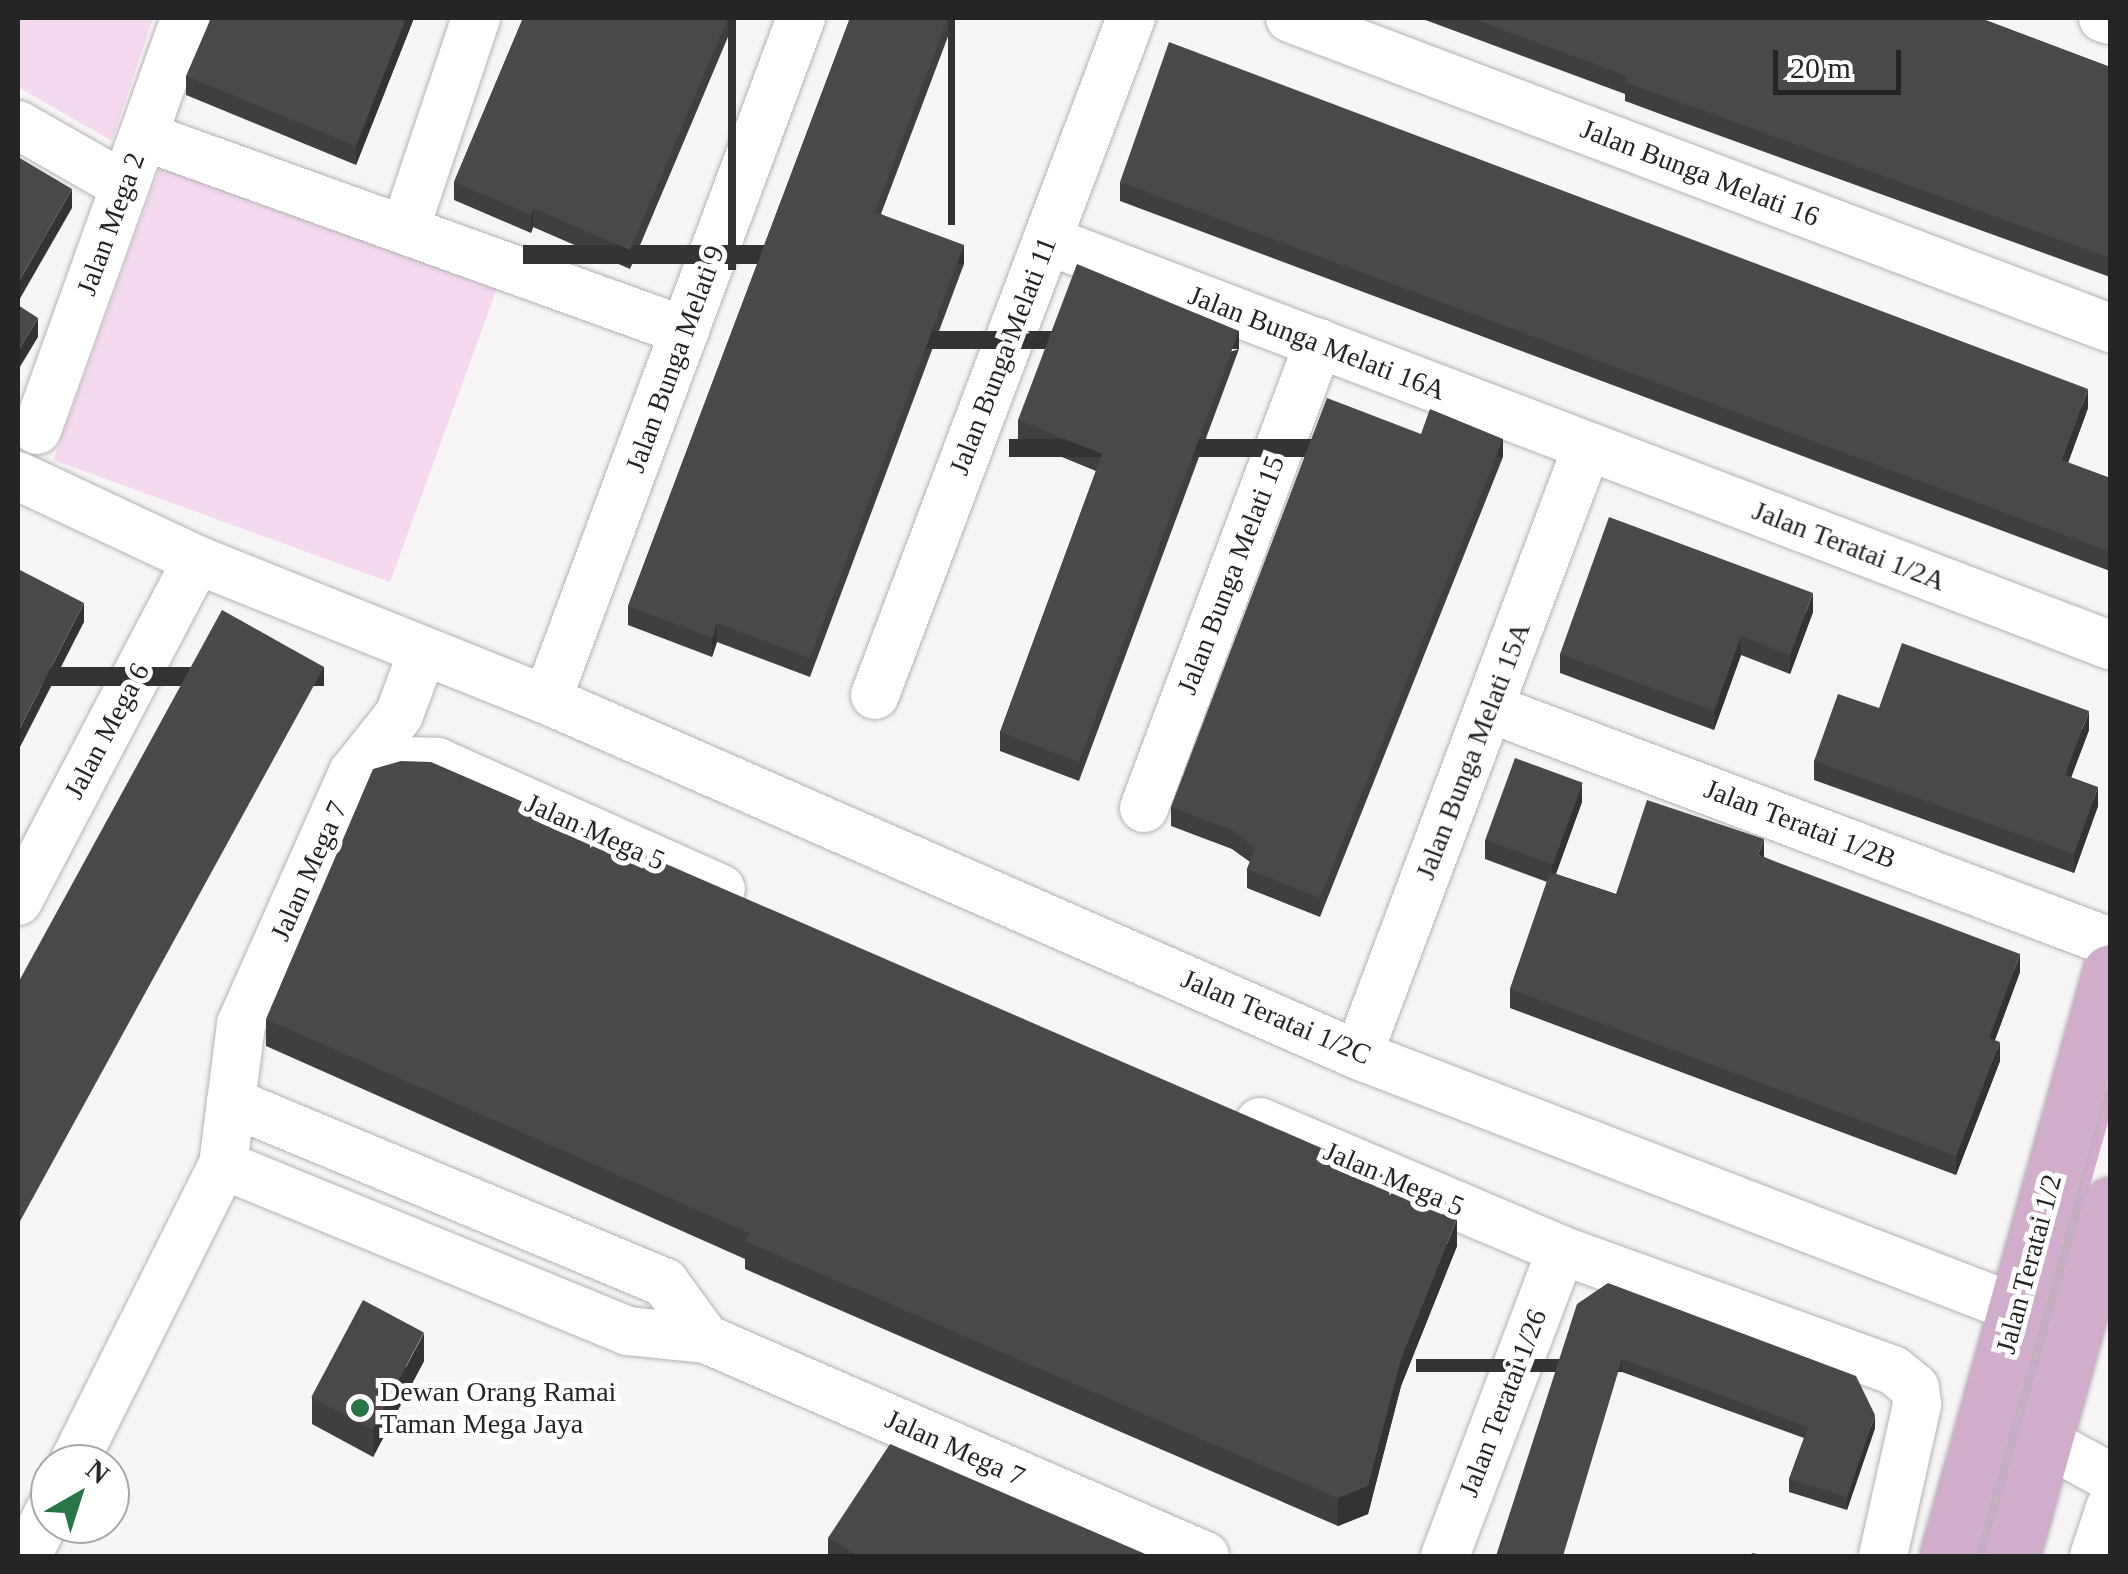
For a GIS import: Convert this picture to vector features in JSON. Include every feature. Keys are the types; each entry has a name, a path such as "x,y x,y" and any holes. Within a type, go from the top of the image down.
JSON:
{"main road":[{"name":"Jalan Teratai 1/2","path":"1947,1556 2110,972"},
{"path":"2012,1556 2110,1204"}],"street":[{"name":"Jalan Mega 2","path":"36,430 186,18"},
{"path":"405,229 476,18"},
{"name":"Jalan Bunga Melati 9","path":"547,700 801,18"},
{"name":"Jalan Bunga Melati 11","path":"876,695 1131,18"},
{"name":"Jalan Bunga Melati 16","path":"1290,18 2110,328"},
{"path":"2102,18 2110,20"},
{"path":"18,125 124,186"},
{"path":"142,136 685,332"},
{"name":"Jalan Bunga Melati 16A","path":"1048,240 1587,447"},
{"name":"Jalan Bunga Melati 15","path":"1144,808 1320,343"},
{"name":"Jalan Teratai 1/2A","path":"1587,447 2110,645"},
{"name":"Jalan Bunga Melati 15A","path":"1358,1055 1587,447"},
{"path":"18,476 197,560 547,700"},
{"name":"Jalan Mega 6","path":"18,902 197,560"},
{"name":"Jalan Mega 7","path":"83,1444 223,1165 241,1024 354,773 399,715 422,653"},
{"name":"Jalan Teratai 1/2C","path":"547,700 1358,1055 2015,1308"},
{"name":"Jalan Teratai 1/2B","path":"1489,708 2110,942"},
{"name":"Jalan Mega 5","path":"399,715 437,762"},
{"name":"Jalan Mega 5","path":"354,773 398,761 437,762 756,904"},
{"name":"Jalan Mega 7","path":"231,1102 665,1284 706,1339"},
{"name":"Jalan Mega 5","path":"1224,1107 1561,1250 1866,1356 1914,1388 1916,1426 1883,1556"},
{"name":"Jalan Mega 7","path":"223,1165 628,1331 706,1339 1205,1556"},
{"name":"Jalan Teratai 1/26","path":"1445,1556 1561,1250"},
{"path":"2044,1441 2110,1476"},
{"path":"2094,1556 2110,1508"}],"shaded area":[{"path":"18,18 153,18 112,141 18,87"},
{"path":"162,162 498,284 390,582 54,460"}],"building":[{"path":"211,18 406,18 356,146 186,76"},
{"path":"523,18 728,18 630,250 533,208 531,215 454,182"},
{"path":"850,18 948,18 875,212 964,245 810,658 717,623 712,638 628,606"},
{"path":"1471,18 1980,18 2110,67 2110,258 1625,82 1627,76"},
{"path":"1169,42 2088,389 2062,460 2110,478 2110,552 1120,182"},
{"path":"18,157 72,189 18,283"},
{"path":"1077,264 1239,331 1079,762 1000,732 1102,454 1018,420"},
{"path":"18,305 38,318 18,351"},
{"path":"1327,398 1421,434 1430,409 1503,439 1320,898 1247,869 1255,848 1232,830 1171,807"},
{"path":"1609,517 1813,593 1790,655 1741,636 1714,711 1560,654"},
{"path":"18,569 84,603 18,732"},
{"path":"222,610 324,667 18,1225 18,983"},
{"path":"1902,643 2089,711 2065,775 2098,787 2074,854 1814,761 1838,694 1879,708"},
{"path":"1515,758 1583,783 1553,864 1485,840"},
{"path":"401,761 431,762 1448,1203 1457,1219 1401,1359 1368,1486 1338,1498 745,1241 749,1233 266,1019 373,769"},
{"path":"1647,800 1764,839 1758,855 2020,954 1989,1038 2000,1042 1956,1156 1510,989 1550,872 1616,894"},
{"path":"1608,1283 1856,1376 1875,1415 1847,1497 1789,1479 1808,1427 1622,1359 1563,1556 1496,1556 1577,1304"},
{"name":"Dewan Orang Ramai Taman Mega Jaya","path":"363,1300 424,1332 372,1430 311,1397"},
{"path":"890,1444 1150,1556 859,1556 828,1538"}],"waterway":[{"path":"1979,1556 2110,1094"}],"place":[{"name":"Dewan Orang Ramai Taman Mega Jaya","path":"360,1408"}]}
